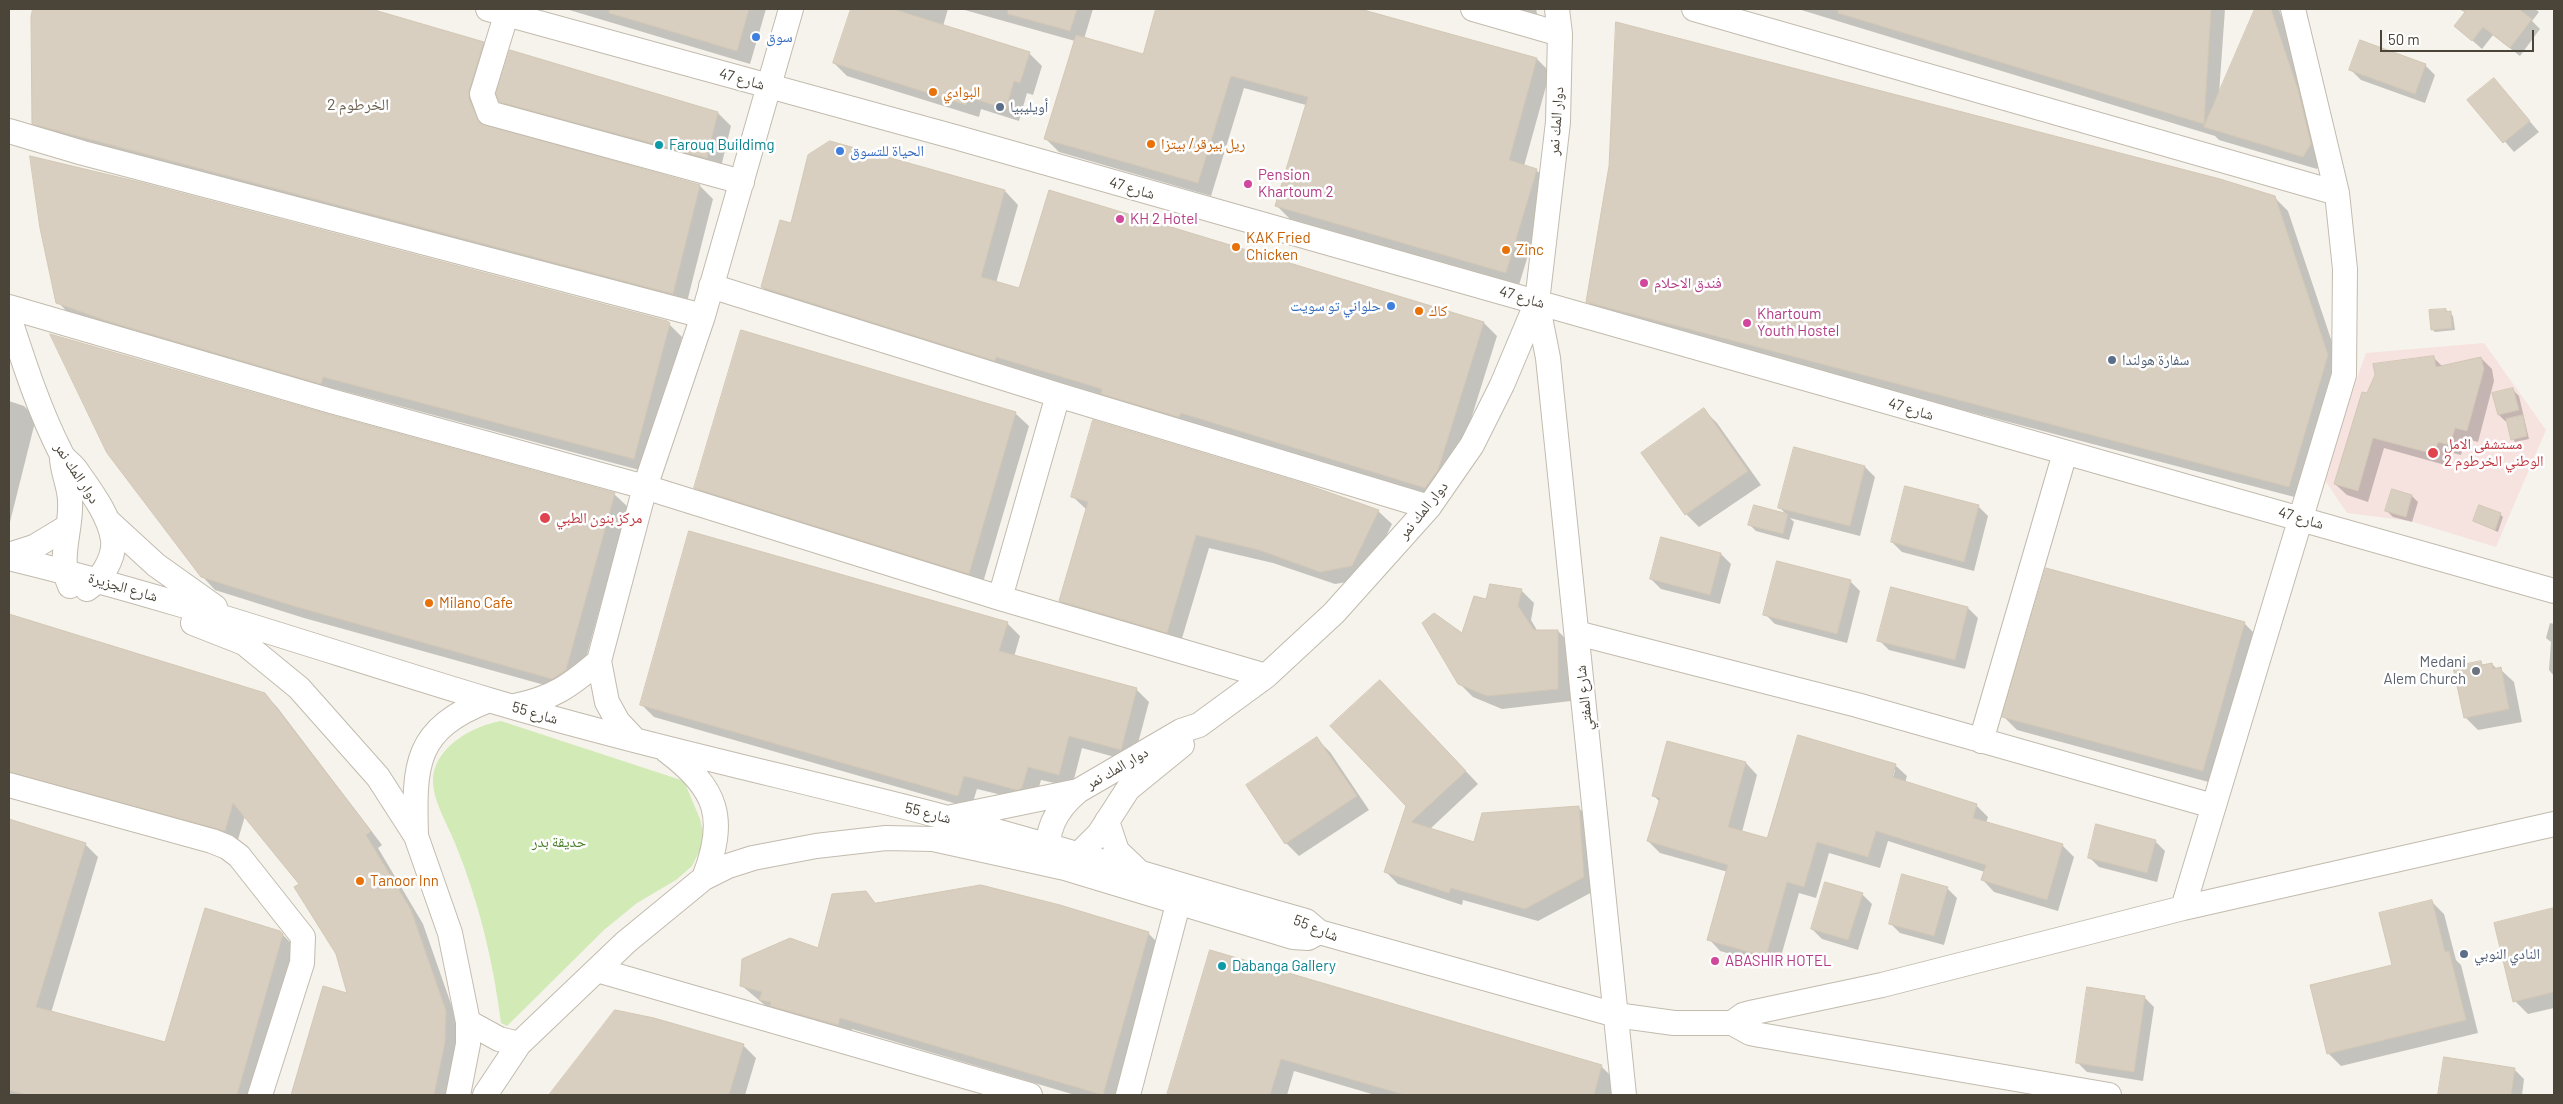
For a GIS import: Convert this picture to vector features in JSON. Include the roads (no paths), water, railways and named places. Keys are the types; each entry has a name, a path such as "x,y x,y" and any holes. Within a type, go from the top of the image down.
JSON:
{"street":[{"path":"635,740 618,722 607,702 599,661 645,486 703,316 791,9"},
{"path":"1473,9 1560,34"},
{"name":"دوار المك نمر","path":"1059,858 1056,815 1063,804 1078,791 1182,731 1199,725 1266,676 1334,613 1429,507 1472,445 1502,385 1537,302 1558,122 1560,34 1557,9"},
{"path":"1694,9 2337,193"},
{"path":"2183,908 2344,375 2344,269 2337,193 2293,9"},
{"path":"501,10 482,94 489,112 742,182"},
{"name":"شارع 47","path":"501,10 2554,591"},
{"path":"9,131 83,153 703,316"},
{"path":"712,286 1058,396 1429,507"},
{"name":"شارع المفتي","path":"1537,302 1548,358 1624,1095"},
{"path":"9,307 331,401 645,486 1000,598 1266,676"},
{"name":"دوار المك نمر","path":"9,318 33,386 62,455 75,468 106,519 113,546 105,569 79,583"},
{"path":"9,380 33,386"},
{"path":"1000,598 1058,396"},
{"path":"1981,741 2065,453"},
{"path":"62,455 63,471 71,503 67,527 79,583"},
{"path":"106,519 156,565 234,628 299,688 378,778 416,836 450,933 468,1022 468,1044 458,1095"},
{"path":"9,556 34,547 67,527"},
{"name":"شارع الجزيرة","path":"9,556 79,583 234,628"},
{"name":"شارع الجزيرة","path":"9,573 79,583"},
{"name":"شارع 55","path":"234,628 635,740 948,818 1059,858 1141,874 1180,895 1306,921 1319,932 1616,1015 1674,1023 1732,1023"},
{"path":"1577,633 1838,700 2213,806"},
{"path":"514,707 553,696 571,685 599,661"},
{"path":"416,836 416,777 419,760 444,725 465,709 489,700"},
{"path":"1059,858 1107,821 1128,789 1188,740 1199,725"},
{"path":"659,746 689,768 706,788 715,813 716,845 704,878"},
{"path":"9,786 212,841 227,847 239,856 303,937 304,943 302,963 260,1095"},
{"path":"948,818 1078,791"},
{"path":"1107,821 1117,851 1141,874"},
{"path":"2109,1095 1760,1035 1750,1033 1732,1023 1743,1014 1882,985 2183,908 2554,824"},
{"path":"485,1095 519,1044 626,942 704,878 728,866 753,858 816,846 886,838 933,839 1059,858 1180,895 1128,1095"},
{"path":"597,970 1030,1095"},
{"path":"1757,1012 1760,1035"},
{"path":"468,1022 499,1039 519,1044"}],"place":[{"name":"سوق","path":"756,37"},
{"name":"البوادي","path":"933,92"},
{"name":"أويليبيا","path":"1000,107"},
{"name":"ريل بيرقر/ بيتزا","path":"1151,144"},
{"name":"Farouq Buildimg","path":"659,145"},
{"name":"الحياة للتسوق","path":"840,151"},
{"name":"Pension Khartoum 2","path":"1248,184"},
{"name":"KH 2 Hotel","path":"1120,219"},
{"name":"KAK Fried Chicken","path":"1236,247"},
{"name":"Zinc","path":"1506,250"},
{"name":"فندق الاحلام","path":"1644,283"},
{"name":"حلواني تو سويت","path":"1391,306"},
{"name":"كاك","path":"1419,311"},
{"name":"Khartoum Youth Hostel","path":"1747,323"},
{"name":"سفارة هولندا","path":"2112,360"},
{"name":"مستشفى الامل الوطني الخرطوم 2","path":"2433,453"},
{"name":"مركز بنون الطبي","path":"545,518"},
{"name":"Milano Cafe","path":"429,603"},
{"name":"Medani Alem Church","path":"2476,671"},
{"name":"Tanoor Inn","path":"360,881"},
{"name":"النادي النوبي","path":"2464,954"},
{"name":"ABASHIR HOTEL","path":"1715,961"},
{"name":"Dabanga Gallery","path":"1222,966"}],"district":[{"name":"الخرطوم 2","path":"358,105"}],"park label":[{"name":"حديقة بدر","path":"559,842"}]}
